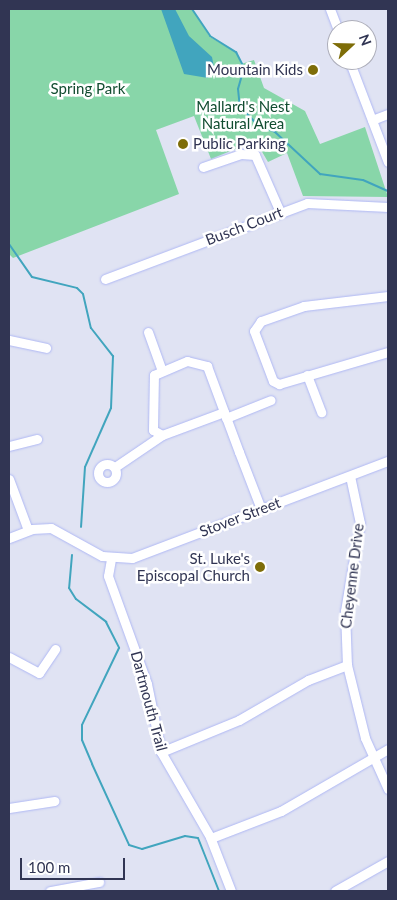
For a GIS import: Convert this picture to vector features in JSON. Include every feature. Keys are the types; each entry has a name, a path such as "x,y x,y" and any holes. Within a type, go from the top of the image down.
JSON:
{"street":[{"path":"353,70 388,162"},
{"path":"372,120 388,114"},
{"path":"203,167 241,154 255,155 280,212"},
{"name":"Busch Court","path":"105,279 280,212 316,202 388,207"},
{"path":"388,296 323,301 256,325 254,331 273,381 284,384 307,375 388,352"},
{"path":"148,332 162,371"},
{"path":"9,340 46,348"},
{"path":"162,434 150,423 154,375 187,361 207,366 261,509"},
{"path":"307,375 321,412"},
{"path":"115,467 162,434 270,400"},
{"path":"9,446 37,439"},
{"name":"Stover Street","path":"112,559 132,558 388,461"},
{"name":"Cheyenne Drive","path":"350,476 360,523 346,604 347,665 374,760 388,789"},
{"path":"9,479 28,530"},
{"path":"9,538 28,530 60,531 112,559"},
{"name":"Dartmouth Trail","path":"112,559 108,576 147,684 161,752 211,838 231,891"},
{"path":"9,657 39,673 55,650"},
{"path":"161,752 239,720 308,680 347,665"},
{"path":"211,838 282,812 374,760 388,749"},
{"path":"9,808 54,801"},
{"path":"335,891 388,862"},
{"path":"50,891 99,882"}],"green space":[{"name":"Spring Park","path":"9,9 192,9 210,37 237,53 241,64 254,60 264,88 305,111 320,144 365,127 388,197 303,196 287,153 268,162 261,150 243,146 211,159 194,116 156,130 179,194 13,258 9,254"}],"water":[{"path":"161,9 175,9 189,36 212,57 214,67 208,78 184,74"},
{"path":"280,63 286,63 290,70 286,77 280,77 276,73 276,67"}],"waterway":[{"path":"192,9 210,36 236,52 244,68 238,89 240,107 257,124 275,132 320,174 363,180 388,191"},
{"path":"9,244 32,277 77,288 83,294 91,328 113,356 111,408 85,467 81,527"},
{"path":"72,555 69,588 76,599 106,622 119,648 82,725 82,740 92,764 129,845 142,849 185,836 198,838 219,891"}],"place":[{"name":"Mountain Kids","path":"313,70"},
{"name":"Public Parking","path":"183,144"},
{"name":"St. Luke's Episcopal Church","path":"260,567"}],"park label":[{"name":"Mallard's Nest Natural Area","path":"243,114"}]}
